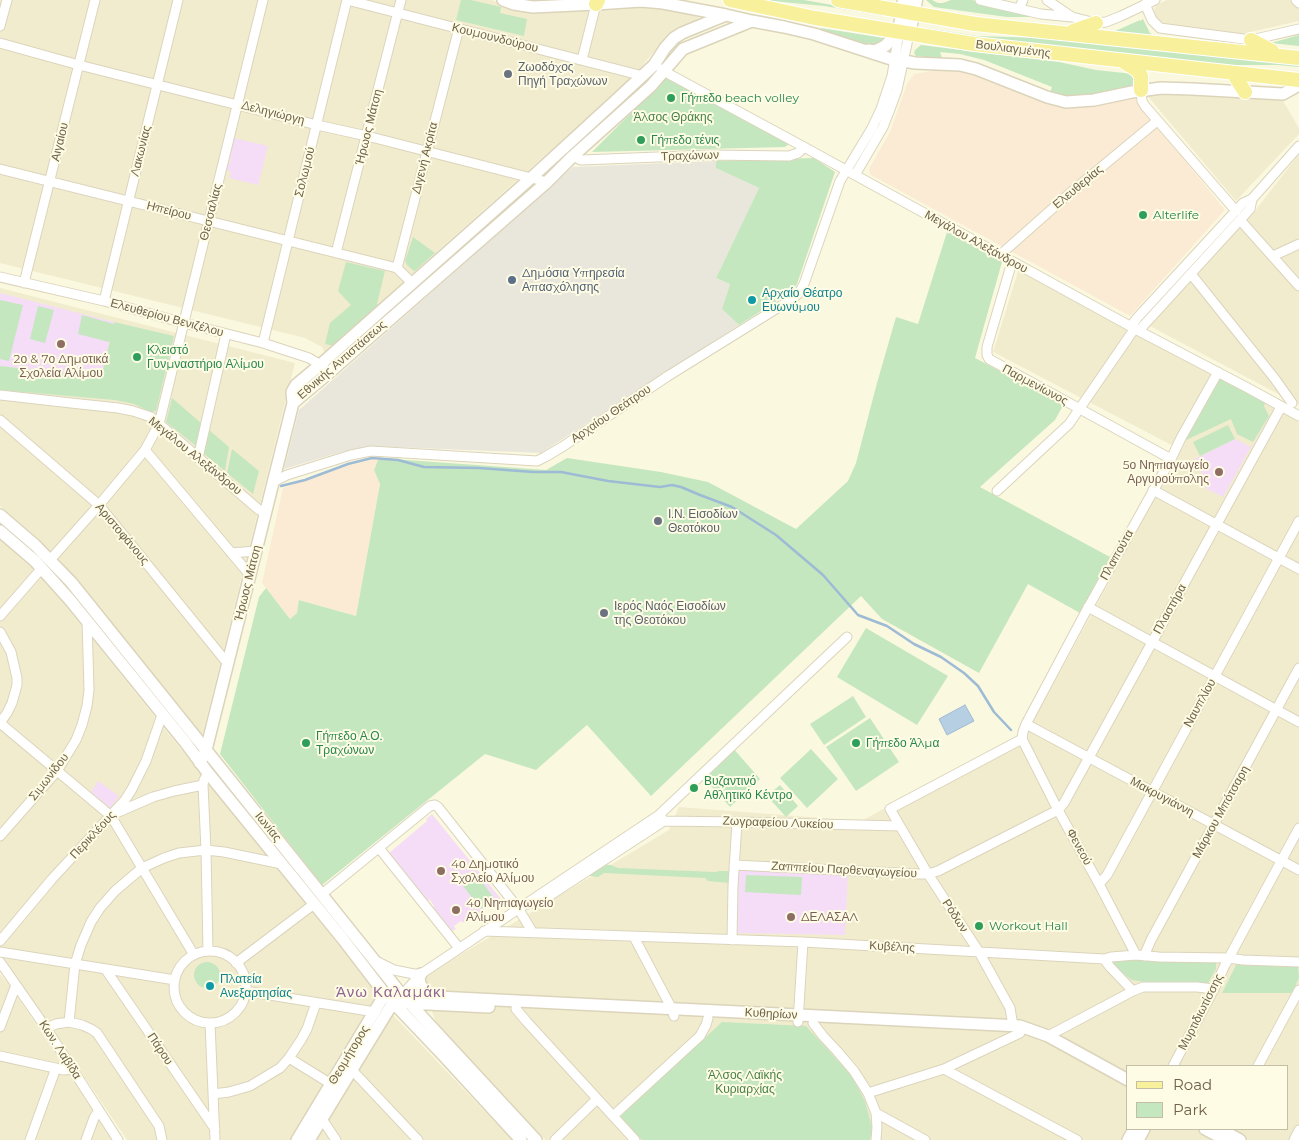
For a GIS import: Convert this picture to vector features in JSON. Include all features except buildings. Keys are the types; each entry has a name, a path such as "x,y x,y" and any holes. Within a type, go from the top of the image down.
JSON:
{"main road":[{"name":"Βουλιαγμένης","path":"730,0 815,18 974,44 1299,80"},
{"name":"Βουλιαγμένης","path":"838,0 909,6 975,24 1299,58"},
{"path":"904,33 909,6"},
{"path":"1067,33 1096,23"},
{"path":"1250,40 1279,55"},
{"path":"1124,62 1137,70 1141,76 1141,90"},
{"path":"1141,90 1154,73 1164,66"},
{"path":"1233,73 1245,92"}],"street":[{"path":"0,26 6,0"},
{"name":"Αιγαίου","path":"24,283 95,0"},
{"name":"Λακωνίας","path":"104,301 178,0"},
{"name":"Θεσσαλίας","path":"50,560 145,450 159,424 263,0"},
{"name":"Κουμουνδούρου","path":"347,0 643,76"},
{"name":"Σολωμού","path":"263,343 347,0"},
{"name":"Ήρωος Μάτση","path":"336,253 401,0"},
{"path":"503,0 532,7 597,2 641,1 663,3 799,30 900,60 915,63 960,64 1066,102 1094,100 1141,90 1161,88 1283,94 1299,85"},
{"path":"980,0 1051,16 1072,17 1096,23 1106,22 1155,0"},
{"path":"1019,9 1023,0"},
{"path":"1047,0 1072,17"},
{"path":"1296,0 1299,3"},
{"path":"582,60 597,2"},
{"path":"1146,4 1152,20 1160,28 1250,40 1299,29"},
{"name":"Εθνικής Αντιστάσεως","path":"293,403 292,392 296,385 531,178 643,76 654,65 665,48 678,36 726,15"},
{"name":"Εθνικής Αντιστάσεως","path":"293,403 547,182 651,86 683,49 752,21"},
{"name":"Διγενή Ακρίτα","path":"397,268 459,28"},
{"path":"864,50 875,51 904,33"},
{"path":"855,175 882,127 897,90 904,33"},
{"name":"Δεληγιώργη","path":"0,43 157,85 547,182"},
{"name":"Αρχαίου Θεάτρου","path":"273,482 288,475 351,455 371,451 537,461 545,458 668,376 774,310 799,293 804,284 840,181 872,128 900,60"},
{"name":"Μεγάλου Αλεξάνδρου","path":"654,65 1135,329 1218,372 1289,405 1299,416"},
{"path":"1141,90 1143,103 1157,121 1236,211"},
{"name":"Ελευθερίας","path":"1000,255 1073,190 1157,121"},
{"path":"997,491 1063,430 1080,409 1135,329 1137,318 1243,203 1252,199 1299,146"},
{"name":"Τραχώνων","path":"573,156 581,160 709,155 788,156 798,153 804,147"},
{"name":"Ηπείρου","path":"0,169 397,268"},
{"path":"1135,329 1144,324 1250,209 1252,199"},
{"path":"1240,220 1299,286"},
{"path":"1272,256 1299,244"},
{"name":"Παρμενίωνος","path":"1012,262 986,355 992,361 1171,459"},
{"path":"397,268 412,283"},
{"path":"1190,274 1275,380 1289,405"},
{"name":"Ελευθερίου Βενιζέλου","path":"0,277 104,301 263,343 309,358 331,371"},
{"path":"198,458 226,334"},
{"name":"Πλαπούτα","path":"1022,739 1026,724 1088,607 1218,372"},
{"name":"Μεγάλου Αλεξάνδρου","path":"0,395 118,408 150,417 258,510 265,513"},
{"name":"Ήρωος Μάτση","path":"200,763 206,750 293,403"},
{"name":"Πλαστήρα","path":"1058,810 1064,803 1216,525 1289,405"},
{"name":"Αριστοφάνους","path":"0,420 99,505 228,664"},
{"path":"145,450 250,575"},
{"path":"1152,490 1299,569"},
{"name":"Ιωνίας","path":"0,515 50,560 90,606 374,959 397,999 432,1028 536,1140"},
{"name":"Ναυπλίου","path":"1099,884 1107,875 1299,521"},
{"name":"Ιωνίας","path":"0,531 42,568 70,600 314,904 444,1055 521,1140"},
{"path":"231,552 256,551"},
{"path":"0,616 42,568"},
{"path":"1088,607 1299,722"},
{"name":"Σιμωνίδου","path":"0,836 57,771 76,740 82,725 90,690 87,620"},
{"path":"0,632 12,652 17,678 12,703 0,723 111,816 194,955"},
{"path":"397,999 421,974 521,906 570,878 661,818 847,637"},
{"name":"Μάρκου Μπότσαρη","path":"1140,956 1151,940 1299,668"},
{"name":"Περικλέους","path":"0,941 52,879 125,800 140,775 162,715"},
{"name":"Μακρυγιάννη","path":"1026,724 1299,870"},
{"name":"Ρόδων","path":"1016,1029 1010,1008 979,952 928,874 890,809 1022,739"},
{"name":"Φενεού","path":"1022,739 1058,810 1140,956"},
{"path":"208,772 203,785 205,800 208,951"},
{"path":"111,816 153,797 174,790 203,785"},
{"path":"205,800 212,791 222,790"},
{"path":"322,894 430,806 434,805 438,807 521,906 533,933"},
{"name":"Ζαππείου Παρθεναγωγείου","path":"734,865 928,874 938,871 1058,810"},
{"name":"Ζωγραφείου Λυκείου","path":"661,818 900,826"},
{"path":"732,940 737,822"},
{"name":"Μυρτιδιωτίσσης","path":"1174,1065 1214,989 1228,958 1299,828"},
{"path":"379,848 459,948"},
{"path":"69,1022 76,964 81,945 91,922 115,891 142,868 179,853 206,850 282,864"},
{"path":"236,963 314,904"},
{"name":"Κυβέλης","path":"484,931 803,942 1104,959 1140,956 1299,962"},
{"path":"634,937 673,1012"},
{"path":"799,1019 803,942"},
{"path":"208,951 224,954 236,963 244,976 245,992 241,1004 232,1014 221,1021 210,1023 194,1019 182,1009 175,994 175,980 181,966 194,955 208,951"},
{"path":"0,952 175,980"},
{"path":"374,959 394,970 421,974"},
{"path":"1104,959 1133,991"},
{"name":"Κων. Λαβίδα","path":"0,962 46,1028 117,1140"},
{"name":"Πάρου","path":"106,970 214,1129"},
{"path":"421,974 419,982 434,1001 431,1016 432,1028"},
{"path":"0,1027 16,985"},
{"path":"1048,1036 1143,987 1197,987 1214,989"},
{"path":"1259,1065 1299,990"},
{"path":"245,992 375,1012"},
{"name":"Κυθηρίων","path":"397,999 1016,1029 1126,1085"},
{"name":"Θεομήτορος","path":"309,1140 331,1084 375,1012 397,999"},
{"name":"Θεομήτορος","path":"297,1140 318,1117 352,1070 397,999"},
{"path":"213,1094 250,1086 280,1068 302,1040 316,1003"},
{"path":"517,1005 527,1022 635,1140"},
{"name":"Κυθηρίων","path":"673,1012 708,1018 799,1019 813,1023 1016,1029 1024,1027 1048,1036 1126,1079"},
{"path":"613,1116 700,1036 708,1018"},
{"path":"46,1028 69,1022 82,1025 97,1033 159,1126 162,1140"},
{"path":"210,1023 215,1140"},
{"path":"813,1023 854,1071 868,1093 876,1113 876,1140"},
{"path":"868,1093 944,1069 1016,1029"},
{"path":"0,1056 64,1070 72,1069"},
{"path":"289,1058 331,1084"},
{"path":"30,1140 56,1068"},
{"path":"944,1069 1077,1140"},
{"path":"352,1070 418,1140"},
{"path":"555,1140 597,1099"},
{"path":"86,1140 99,1110"},
{"path":"876,1113 925,1140"},
{"path":"318,1117 336,1140"},
{"path":"1209,1130 1240,1140"},
{"path":"1294,1140 1299,1130"}],"shaded area":[{"path":"0,0 492,0 519,11 640,7 689,12 703,20 675,31 662,42 633,77 415,271 325,354 322,347 305,338 0,263"},
{"path":"1167,0 1299,0 1299,21 1242,34 1161,25 1155,19 1154,10 1156,5"},
{"path":"947,68 975,73 1041,99 1132,95 1225,210 1130,316 871,175 870,167 890,132 907,84 914,74"},
{"path":"1171,92 1282,99 1299,128 1299,134 1236,201 1145,93"},
{"path":"234,138 268,146 258,185 229,178 231,172 226,170 231,159 229,159"},
{"path":"1299,154 1299,405 1146,324 1251,216"},
{"path":"716,161 716,168 759,188 716,278 730,284 722,309 739,325 541,453 369,446 341,452 284,469 299,410 573,167"},
{"path":"1019,268 1299,419 1299,1140 545,1140 436,1023 423,985 423,980 428,974 669,830 679,807 861,821 1019,737 1032,723 1181,450 993,352"},
{"path":"0,288 295,363 202,736 60,560 0,506"},
{"name":"2ο & 7ο Δημοτικά Σχολεία Αλίμου","path":"0,293 114,322 101,377 41,371 41,369 34,368 34,370 0,366"},
{"name":"5ο Νηπιαγωγείο Αργυρούπολης","path":"1235,439 1251,447 1223,497 1205,488 1207,484 1195,459"},
{"path":"379,458 374,470 380,484 356,616 300,600 297,613 290,619 262,583 283,488 346,466"},
{"path":"0,538 40,574 377,993 290,1140 127,1140 0,952"},
{"path":"98,781 119,796 110,808 91,792"},
{"name":"4ο Δημοτικό Σχολείο Αλίμου","path":"432,814 501,899 464,923 461,921 454,926 456,929 452,931 433,908 434,906 430,900 427,900 389,853 427,821 426,819"},
{"name":"ΔΕΛΑΣΑΛ","path":"739,870 848,874 845,935 737,933"},
{"path":"0,974 8,983 114,1140 0,1140"},
{"path":"394,1016 512,1140 314,1140 389,1017"}],"green space":[{"path":"461,0 471,0 501,7 500,13 527,19 524,36 456,20"},
{"path":"762,0 804,0 883,14 883,16 824,6"},
{"path":"926,0 943,3 951,0 972,0 1066,21 1034,17 1007,17 934,7"},
{"path":"1143,19 1154,37 1113,32 1140,21"},
{"path":"821,28 884,38 884,40 876,45 863,44 820,30"},
{"path":"926,28 977,36 1043,38 1299,65 1299,67 1228,65 978,39 925,30"},
{"path":"1299,35 1299,46 1271,43"},
{"path":"921,45 1059,62 1096,70 1134,74 1135,82 1130,87 1088,98 1049,95 1052,87 984,60 960,54 940,52 941,59 916,56 915,50"},
{"name":"Άλσος Θράκης","path":"666,78 789,142 789,144 785,147 592,152"},
{"path":"645,81 648,83 546,176 544,174 544,172"},
{"path":"814,158 835,172 797,284 791,292 739,325 722,309 730,284 716,278 759,188 716,168 716,161"},
{"path":"531,186 533,187 334,363 331,363 331,362"},
{"path":"947,232 1002,262 975,358 1064,404 1055,420 980,487 1110,557 1080,613 1028,584 979,673 882,619 861,596 651,796 587,725 536,770 485,754 322,885 220,754 259,597 266,588 290,619 297,613 299,600 356,616 380,484 374,470 379,458 546,470 567,458 661,472 708,482 796,529 848,481 856,463 896,317 918,324"},
{"path":"413,237 435,253 415,271 405,261"},
{"path":"346,262 385,271 377,304 379,306 334,346 325,344 330,323 351,305 338,291"},
{"path":"0,300 23,305 9,361 0,359"},
{"path":"38,306 54,310 45,343 30,339"},
{"path":"82,315 114,324 114,322 174,336 156,411 151,412 134,404 115,400 0,390 0,366 101,377 110,341 78,334"},
{"path":"1219,375 1266,401 1264,406 1269,416 1253,442 1237,434 1231,419 1184,441"},
{"path":"172,398 201,423 196,446 166,422"},
{"path":"1228,425 1235,439 1200,456 1193,442"},
{"path":"208,429 229,447 225,471 203,453"},
{"path":"232,449 259,471 253,494 227,473"},
{"path":"866,628 948,676 917,725 837,677"},
{"path":"853,696 866,717 824,745 810,724"},
{"path":"870,718 899,762 856,791 826,747"},
{"path":"732,747 760,779 730,807 701,775"},
{"path":"811,749 838,779 807,808 780,778"},
{"path":"780,785 798,806 786,817 767,796"},
{"path":"597,864 611,865 618,868 731,871 730,883 708,881 705,878 604,873 598,877 583,875"},
{"path":"477,875 494,898 481,909 463,886"},
{"path":"746,875 802,877 801,895 745,892"},
{"path":"1112,959 1212,961 1216,963 1216,969 1208,983 1145,982 1132,980 1113,966"},
{"path":"207,962 216,966 220,975 216,984 207,988 198,984 194,975 198,966"},
{"path":"1236,965 1298,967 1299,978 1292,993 1222,993"},
{"name":"Άλσος Λαϊκής Κυριαρχίας","path":"722,1022 806,1026 852,1076 865,1101 872,1127 870,1140 642,1140 620,1117"}],"water":[{"path":"965,705 974,721 947,735 939,719"}],"waterway":[{"path":"281,486 372,458 398,460 424,467 561,472 608,481 660,487 672,485 681,487 732,507 776,535 823,575 858,615 887,626 914,644 941,657 964,673 978,686 994,712 1011,730"}],"place":[{"name":"Ζωοδόχος Πηγή Τραχώνων","path":"508,74"},
{"name":"Γήπεδο beach volley","path":"671,98"},
{"name":"Γήπεδο τένις","path":"641,140"},
{"name":"Alterlife","path":"1143,215"},
{"name":"Δημόσια Υπηρεσία Απασχόλησης","path":"512,280"},
{"name":"Αρχαίο Θέατρο Ευωνύμου","path":"752,300"},
{"name":"2ο & 7ο Δημοτικά Σχολεία Αλίμου","path":"61,344"},
{"name":"Κλειστό Γυνμναστήριο Αλίμου","path":"137,357"},
{"name":"5ο Νηπιαγωγείο Αργυρούπολης","path":"1219,472"},
{"name":"Ι.Ν. Εισοδίων Θεοτόκου","path":"658,521"},
{"name":"Ιερός Ναός Εισοδίων της Θεοτόκου","path":"604,613"},
{"name":"Γήπεδο Α.Ο. Τραχώνων","path":"306,743"},
{"name":"Γήπεδο Άλμα","path":"856,743"},
{"name":"Βυζαντινό Αθλητικό Κέντρο","path":"694,788"},
{"name":"4ο Δημοτικό Σχολείο Αλίμου","path":"441,871"},
{"name":"4ο Νηπιαγωγείο Αλίμου","path":"456,910"},
{"name":"ΔΕΛΑΣΑΛ","path":"791,917"},
{"name":"Workout Hall","path":"979,926"},
{"name":"Πλατεία Ανεξαρτησίας","path":"210,986"}],"district":[{"name":"Άνω Καλαμάκι","path":"391,993"}]}
